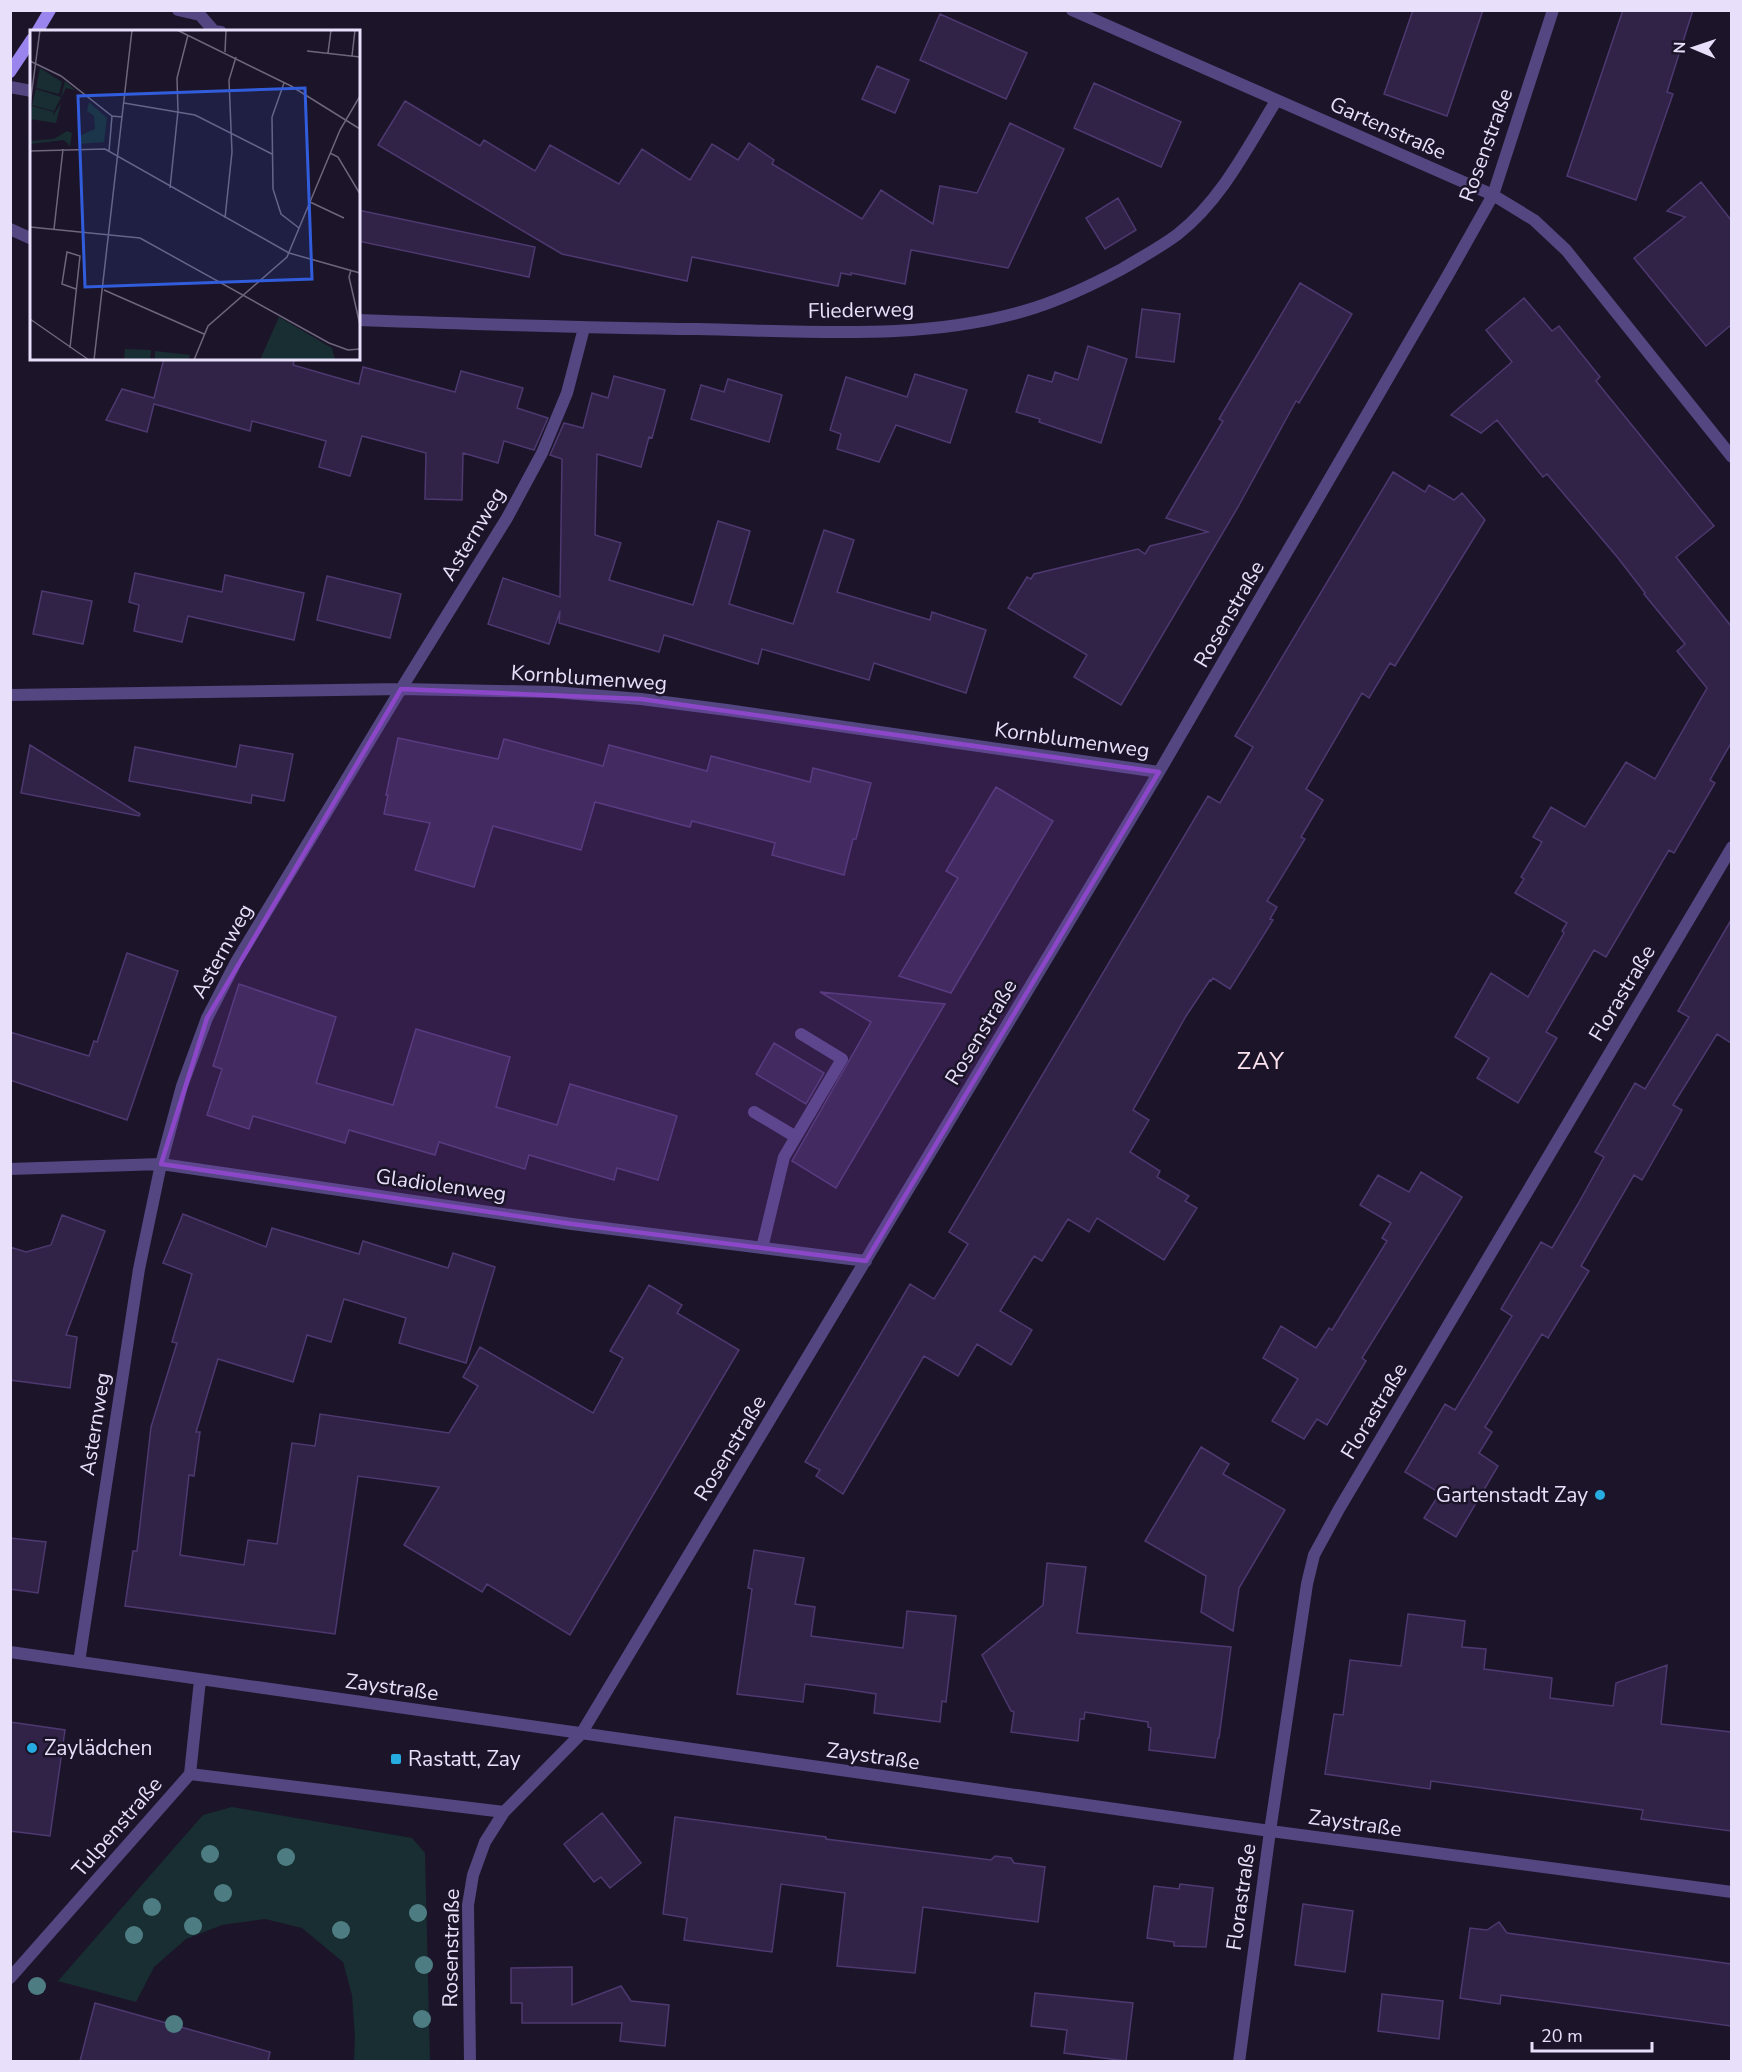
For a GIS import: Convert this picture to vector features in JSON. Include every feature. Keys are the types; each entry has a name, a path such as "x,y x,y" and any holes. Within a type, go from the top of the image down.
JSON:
{"street":[{"path":"38,30 50,10"},
{"path":"178,10 200,15 213,30"},
{"name":"Gartenstraße","path":"1072,10 1493,195 1534,220 1566,250 1731,457"},
{"name":"Rosenstraße","path":"470,2061 468,1905 473,1875 485,1842 504,1812 581,1734 1159,772 1493,195 1553,10"},
{"path":"10,72 30,42"},
{"path":"10,87 30,91"},
{"name":"Fliederweg","path":"360,320 585,328 909,330 973,322 1033,308 1090,286 1136,261 1178,234 1214,200 1276,101"},
{"path":"10,229 30,238"},
{"name":"Asternweg","path":"79,1662 137,1281 161,1164 182,1086 207,1018 236,962 507,518 542,453 567,393 585,328"},
{"name":"Kornblumenweg","path":"10,695 401,689 553,692 641,699 1159,772"},
{"name":"Florastraße","path":"1239,2061 1270,1831 1307,1584 1314,1555 1731,846"},
{"path":"762,1248 784,1156 842,1059 801,1034"},
{"path":"754,1112 796,1137"},
{"name":"Gladiolenweg","path":"10,1169 161,1164 560,1223 866,1261"},
{"name":"Zaystraße","path":"10,1652 1270,1831 1731,1892"},
{"name":"Tulpenstraße","path":"10,1978 190,1774 200,1680"},
{"path":"190,1774 504,1812"}],"highlighted area":[{"path":"401,689 641,699 1159,772 866,1261 572,1224 161,1164 207,1018"}],"green space":[{"path":"232,1807 412,1838 425,1853 430,2061 354,2061 352,1995 343,1962 302,1928 265,1919 222,1925 186,1939 154,1967 136,2002 58,1981 203,1815"}],"building":[{"path":"1413,10 1483,10 1447,116 1384,94"},
{"path":"1623,10 1693,10 1667,92 1673,94 1636,200 1567,176"},
{"path":"940,14 1027,53 1006,99 920,60"},
{"path":"877,66 909,80 895,113 862,99"},
{"path":"1094,83 1181,122 1161,167 1074,128"},
{"path":"405,101 480,146 484,140 535,171 550,145 619,184 642,149 690,180 712,144 738,160 749,143 774,160 772,164 862,219 881,190 933,224 940,186 977,193 1010,123 1064,149 1008,268 911,250 905,284 841,273 838,286 692,257 687,281 562,254 378,145"},
{"path":"1701,182 1731,220 1731,325 1706,346 1634,258 1685,217 1667,211"},
{"path":"1118,198 1136,230 1105,249 1086,218"},
{"path":"360,210 535,247 529,277 360,241"},
{"path":"1300,283 1352,314 1299,403 1296,401 1238,507 1121,705 1074,677 1087,655 1008,608 1027,577 1031,579 1034,574 1138,549 1145,554 1150,546 1208,532 1166,518 1223,421 1219,419"},
{"path":"1524,298 1552,331 1559,326 1600,377 1596,381 1714,526 1676,557 1731,626 1731,743 1710,780 1715,783 1674,853 1669,850 1606,957 1594,950 1546,1032 1557,1038 1518,1103 1477,1078 1489,1058 1455,1037 1491,973 1528,997 1564,933 1562,931 1567,923 1515,893 1524,879 1521,877 1542,842 1533,837 1551,807 1585,827 1626,762 1655,779 1707,688 1677,651 1685,644 1618,558 1547,474 1543,477 1497,420 1481,433 1451,415 1512,362 1486,330"},
{"path":"1142,309 1180,314 1174,362 1136,357"},
{"path":"1088,346 1127,359 1101,443 1016,412 1028,375 1052,382 1055,372 1078,380"},
{"path":"164,360 294,360 293,365 359,384 363,367 455,392 461,371 523,388 517,408 548,418 534,450 504,441 498,463 463,453 462,500 425,499 426,453 362,436 350,476 319,467 326,441 252,421 250,431 154,404 147,432 106,420 122,389 154,398"},
{"path":"915,374 967,390 950,443 896,425 879,462 837,449 841,434 830,430 846,377 907,397"},
{"path":"614,376 665,390 652,438 649,437 641,467 597,454 595,535 621,543 609,580 693,605 718,521 750,531 729,604 793,624 824,530 854,540 837,592 930,620 932,612 986,630 966,693 874,663 869,680 762,649 758,664 664,635 659,652 559,623 560,611 549,644 488,624 503,578 560,597 562,459 550,455 564,423 583,428 592,393 608,398"},
{"path":"728,379 782,395 769,442 691,419 701,385 724,392"},
{"path":"1393,472 1425,492 1429,485 1454,500 1462,493 1485,520 1395,666 1390,663 1369,698 1362,693 1306,789 1323,800 1301,837 1305,839 1267,901 1277,907 1270,919 1273,920 1230,989 1213,978 1210,980 1186,1016 1133,1110 1149,1120 1130,1152 1160,1171 1157,1177 1189,1196 1185,1201 1197,1208 1164,1260 1097,1218 1089,1232 1068,1219 1042,1261 1034,1256 1000,1311 1032,1330 1011,1365 977,1344 958,1376 924,1356 843,1494 816,1476 820,1470 805,1462 910,1284 934,1299 968,1244 949,1232 1208,796 1220,803 1253,747 1235,736"},
{"path":"135,573 222,592 225,575 304,593 294,640 188,616 182,642 134,631 139,605 129,602"},
{"path":"327,576 401,594 390,638 317,620"},
{"path":"42,591 92,601 83,644 33,634"},
{"path":"398,738 498,759 504,739 603,766 609,745 707,771 711,756 810,782 813,768 871,783 844,875 772,855 775,843 692,821 690,827 595,802 581,850 493,826 474,887 415,870 430,823 384,814"},
{"path":"30,745 140,814 139,816 21,793"},
{"path":"240,745 293,754 284,801 252,795 251,803 129,781 135,747 236,767"},
{"path":"996,787 1053,821 951,993 899,976 958,878 946,871"},
{"path":"1731,920 1731,1043 1717,1034 1673,1105 1682,1110 1642,1180 1634,1175 1581,1266 1589,1271 1548,1338 1542,1334 1485,1427 1492,1432 1479,1453 1498,1466 1456,1537 1424,1518 1440,1493 1405,1472 1445,1404 1455,1410 1512,1316 1501,1309 1541,1242 1552,1248 1604,1157 1595,1152 1635,1083 1645,1089 1689,1017 1678,1011"},
{"path":"127,953 178,971 127,1120 10,1080 10,1032 89,1056 94,1041 97,1042"},
{"path":"239,984 336,1017 316,1083 393,1105 416,1029 510,1057 496,1107 557,1125 570,1084 677,1116 658,1180 617,1168 614,1180 529,1155 525,1169 439,1142 435,1155 349,1130 345,1143 253,1116 249,1129 207,1115 222,1069 213,1066"},
{"path":"820,992 945,1004 836,1188 792,1161 871,1022"},
{"path":"774,1043 824,1073 806,1104 756,1074"},
{"path":"1421,1172 1462,1197 1362,1358 1366,1361 1327,1425 1317,1419 1304,1439 1272,1421 1298,1379 1263,1358 1281,1326 1316,1348 1329,1328 1332,1330 1387,1241 1382,1238 1391,1223 1360,1205 1378,1175 1409,1192"},
{"path":"183,1214 266,1247 272,1228 359,1254 363,1241 448,1268 453,1253 495,1267 466,1363 399,1343 406,1318 344,1299 331,1342 307,1335 293,1382 218,1359 196,1432 200,1432 194,1476 189,1475 180,1555 244,1565 248,1540 277,1544 292,1443 315,1446 320,1414 449,1433 478,1386 463,1377 480,1347 593,1413 623,1358 610,1351 649,1285 682,1305 677,1313 739,1350 570,1635 487,1584 482,1592 404,1545 439,1487 358,1476 335,1634 125,1606 133,1551 137,1551 151,1427 177,1343 172,1342 192,1274 163,1263"},
{"path":"62,1215 105,1231 66,1335 77,1337 70,1388 10,1380 10,1247 26,1252 51,1245"},
{"path":"1201,1447 1229,1464 1223,1474 1285,1510 1239,1588 1233,1631 1201,1612 1206,1576 1145,1541"},
{"path":"10,1538 46,1542 38,1593 10,1589"},
{"path":"754,1550 804,1558 795,1604 815,1607 811,1636 903,1648 907,1611 956,1616 946,1702 942,1701 940,1722 874,1713 876,1694 844,1689 805,1684 803,1702 737,1694 752,1589 748,1588"},
{"path":"1047,1563 1086,1567 1077,1633 1231,1647 1215,1758 1149,1750 1151,1728 1148,1727 1148,1722 1085,1712 1084,1719 1080,1719 1078,1741 1011,1732 1014,1712 1011,1711 982,1655 1043,1605"},
{"path":"1408,1614 1465,1621 1462,1647 1486,1649 1484,1669 1552,1678 1550,1698 1613,1706 1616,1683 1667,1665 1661,1724 1731,1732 1731,1831 1641,1819 1643,1810 1431,1781 1430,1789 1325,1774 1334,1714 1343,1715 1350,1660 1401,1666"},
{"path":"10,1722 65,1730 50,1836 10,1831"},
{"path":"602,1813 641,1863 610,1888 601,1877 594,1882 564,1844"},
{"path":"675,1817 991,1860 995,1856 1011,1858 1014,1863 1045,1867 1038,1922 923,1907 915,1973 837,1966 845,1893 781,1884 772,1952 684,1940 687,1918 663,1914"},
{"path":"1180,1884 1213,1888 1206,1947 1174,1946 1174,1942 1147,1938 1154,1886 1179,1889"},
{"path":"1303,1904 1353,1911 1345,1972 1295,1965"},
{"path":"1499,1922 1507,1933 1731,1964 1731,2026 1501,1995 1500,2004 1460,1998 1470,1928 1487,1930"},
{"path":"572,1967 572,2005 621,1986 631,2001 669,2005 665,2046 620,2041 622,2023 522,2023 522,2003 511,2003 511,1968"},
{"path":"1035,1993 1133,2003 1126,2061 1064,2053 1067,2030 1031,2026"},
{"path":"1382,1994 1443,2001 1439,2039 1378,2031"},
{"path":"95,2003 270,2052 268,2061 80,2061"}],"place":[{"name":"Gartenstadt Zay","path":"1600,1495"},
{"name":"Zaylädchen","path":"32,1748"},
{"name":"Rastatt, Zay","path":"396,1759"}],"district":[{"name":"ZAY","path":"1261,1061"}]}
